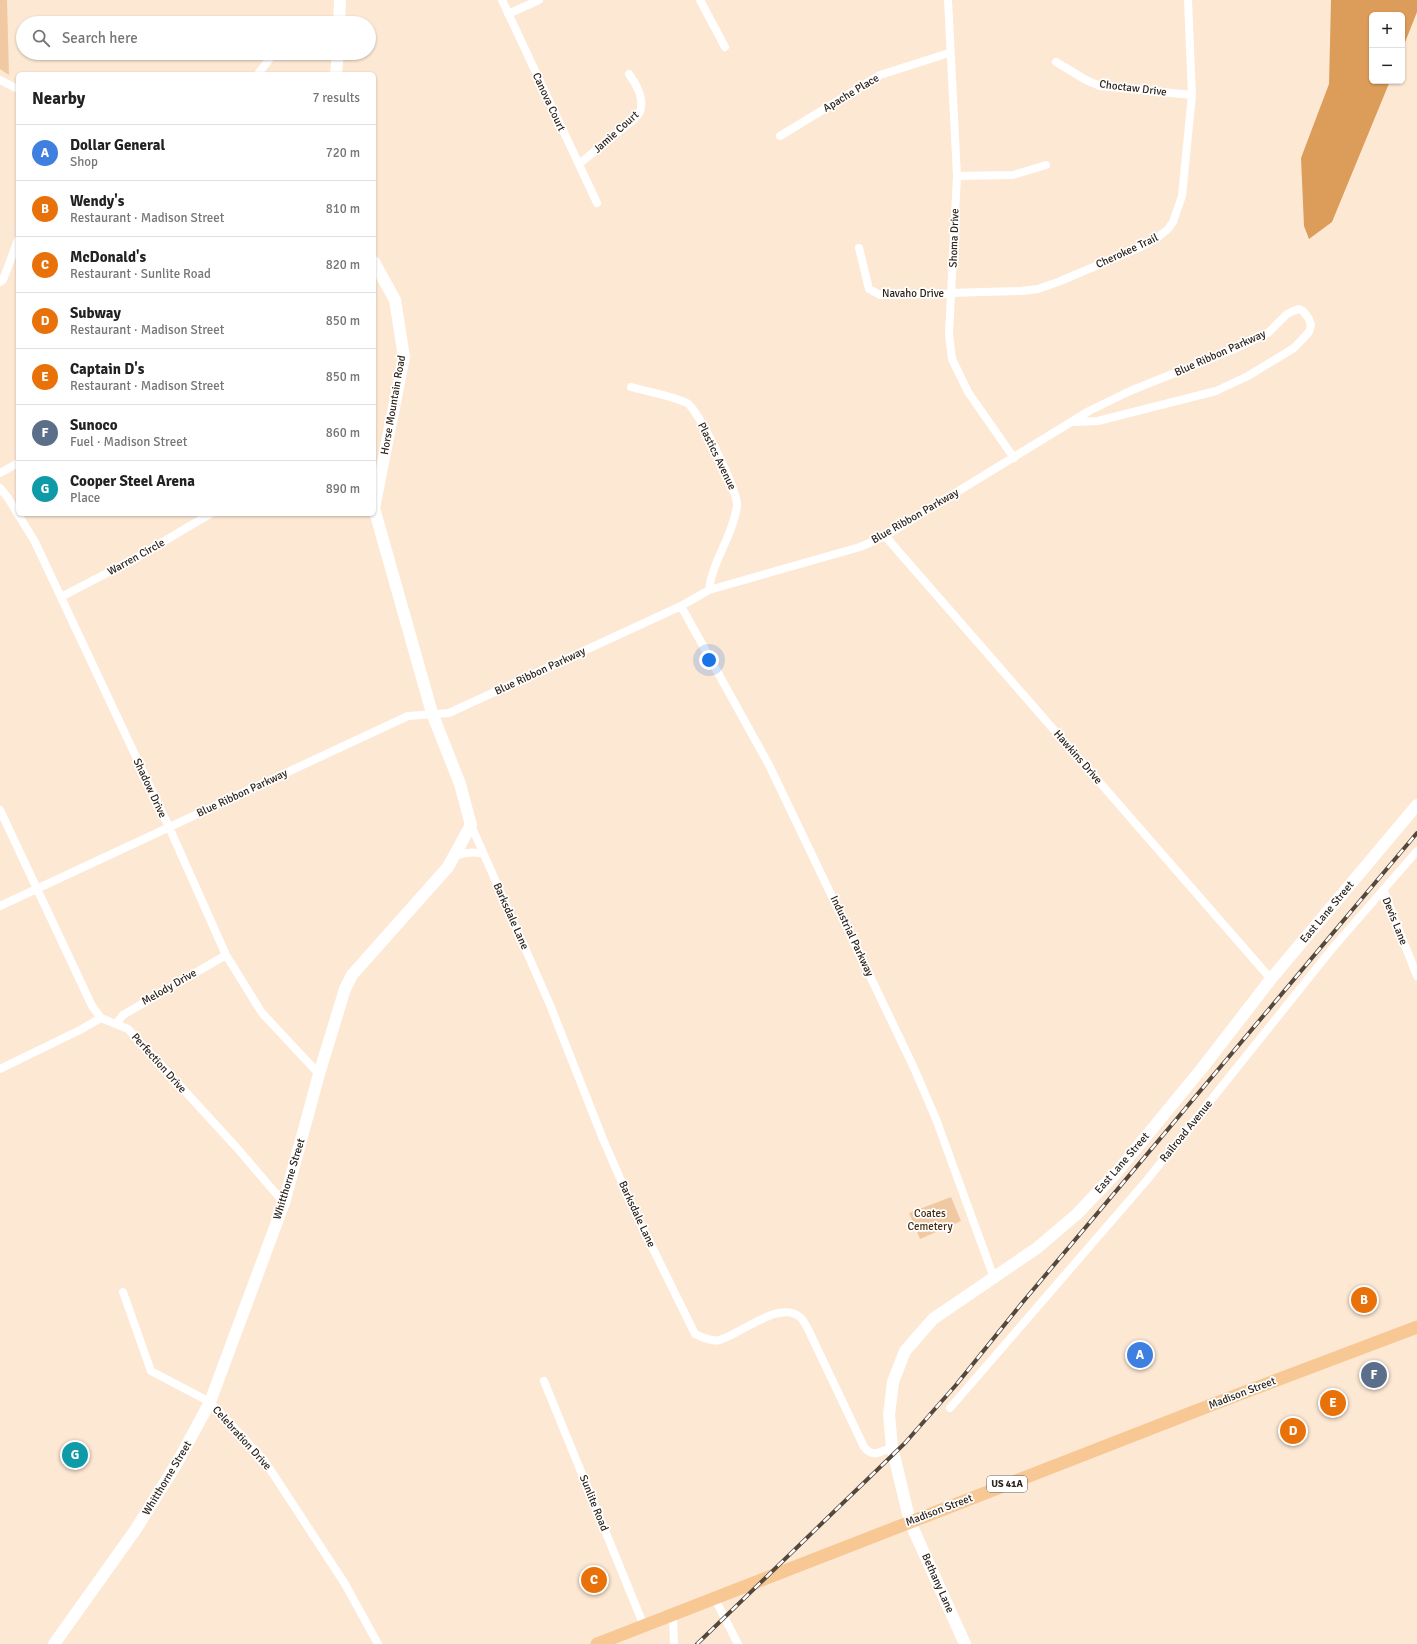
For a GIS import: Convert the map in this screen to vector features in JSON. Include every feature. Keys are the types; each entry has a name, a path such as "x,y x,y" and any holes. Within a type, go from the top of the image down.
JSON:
{"main road":[{"name":"Madison Street","path":"597,1644 673,1615 714,1597 1417,1327"}],"street":[{"path":"339,16 340,0"},
{"name":"Canova Court","path":"502,0 597,203"},
{"path":"508,14 539,0"},
{"path":"700,0 726,47"},
{"name":"Shoma Drive","path":"948,0 949,54 957,176 949,334 952,359 968,392 1014,458"},
{"name":"Cherokee Trail","path":"952,293 1038,289 1141,246 1168,230 1173,222 1182,196 1192,95 1188,0"},
{"name":"Apache Place","path":"780,136 880,75 949,54"},
{"path":"260,72 269,60"},
{"path":"336,72 337,60"},
{"name":"Choctaw Drive","path":"1056,62 1086,80 1100,86 1192,95"},
{"name":"Jamie Court","path":"579,164 632,121 639,113 641,102 635,82 629,74"},
{"path":"0,80 16,88"},
{"path":"957,176 1013,175 1046,165"},
{"path":"0,282 3,280 16,245"},
{"name":"Navaho Drive","path":"859,248 866,282 871,291 880,295 888,296 952,293"},
{"name":"Horse Mountain Road","path":"376,266 395,300 404,357 376,498"},
{"name":"Blue Ribbon Parkway","path":"0,906 408,716 432,713 449,713 681,606 709,590 860,546 885,536 1089,411 1130,391 1237,348 1268,333 1287,314 1293,311 1299,309 1303,311 1309,319 1311,325 1309,332 1294,348 1248,376 1216,391 1098,421 1072,422"},
{"name":"Plastics Avenue","path":"631,387 678,400 691,407 722,463 735,494 737,506 729,534 710,578 709,590"},
{"path":"0,473 16,464"},
{"name":"Shadow Drive","path":"0,488 16,511"},
{"name":"Horse Mountain Road","path":"376,515 432,713"},
{"name":"Shadow Drive","path":"19,516 35,542 61,597 169,827 226,955 262,1013 319,1074"},
{"name":"Warren Circle","path":"61,597 134,559 207,516"},
{"name":"Hawkins Drive","path":"885,536 1271,979"},
{"name":"Industrial Parkway","path":"681,606 769,764 914,1068 936,1119 994,1278"},
{"path":"432,713 460,784 471,825"},
{"name":"East Lane Street","path":"910,1522 892,1447 889,1415 893,1382 905,1351 934,1319 1037,1248 1077,1214 1116,1173 1203,1067 1271,979 1417,805"},
{"path":"0,810 92,1006 101,1018 80,1030 0,1069"},
{"name":"Barksdale Lane","path":"471,825 550,1005 603,1139 629,1199 695,1334 704,1339 718,1340 775,1313 794,1314 801,1318 808,1329 864,1447 869,1453 876,1454 892,1447"},
{"name":"Whitthorne Street","path":"54,1644 136,1529 177,1463 210,1402 284,1203 319,1074 345,989 352,975 448,866 471,825"},
{"name":"Railroad Avenue","path":"950,1408 1147,1180 1331,950 1417,851"},
{"path":"453,857 464,853 475,852 483,854"},
{"name":"Devis Lane","path":"1380,895 1384,892 1417,976"},
{"name":"Melody Drive","path":"116,1024 123,1015 226,955"},
{"name":"Perfection Drive","path":"101,1018 128,1029 237,1148 284,1203"},
{"name":"Celebration Drive","path":"123,1292 150,1371 210,1402 264,1460 345,1584 378,1644"},
{"name":"Sunlite Road","path":"544,1381 644,1626"},
{"name":"Bethany Lane","path":"910,1522 965,1644"},
{"path":"714,1597 738,1644"},
{"path":"673,1615 674,1644"}],"green space":[{"path":"0,0 7,0 9,75 0,69"},
{"name":"Coates Cemetery","path":"951,1197 961,1221 920,1239 909,1213"}],"shaded area":[{"path":"1331,0 1417,0 1417,12 1405,42 1405,12 1369,12 1369,84 1389,84 1332,222 1309,239 1304,226 1301,158 1329,84"}],"railway":[{"path":"697,1644 905,1443 956,1385 1022,1303 1417,833"}],"place":[{"name":"Wendy's","path":"1364,1300"},
{"name":"Dollar General","path":"1140,1355"},
{"name":"Sunoco","path":"1374,1375"},
{"name":"Captain D's","path":"1333,1403"},
{"name":"Subway","path":"1293,1431"},
{"name":"Cooper Steel Arena","path":"75,1455"},
{"name":"McDonald's","path":"594,1580"}]}
